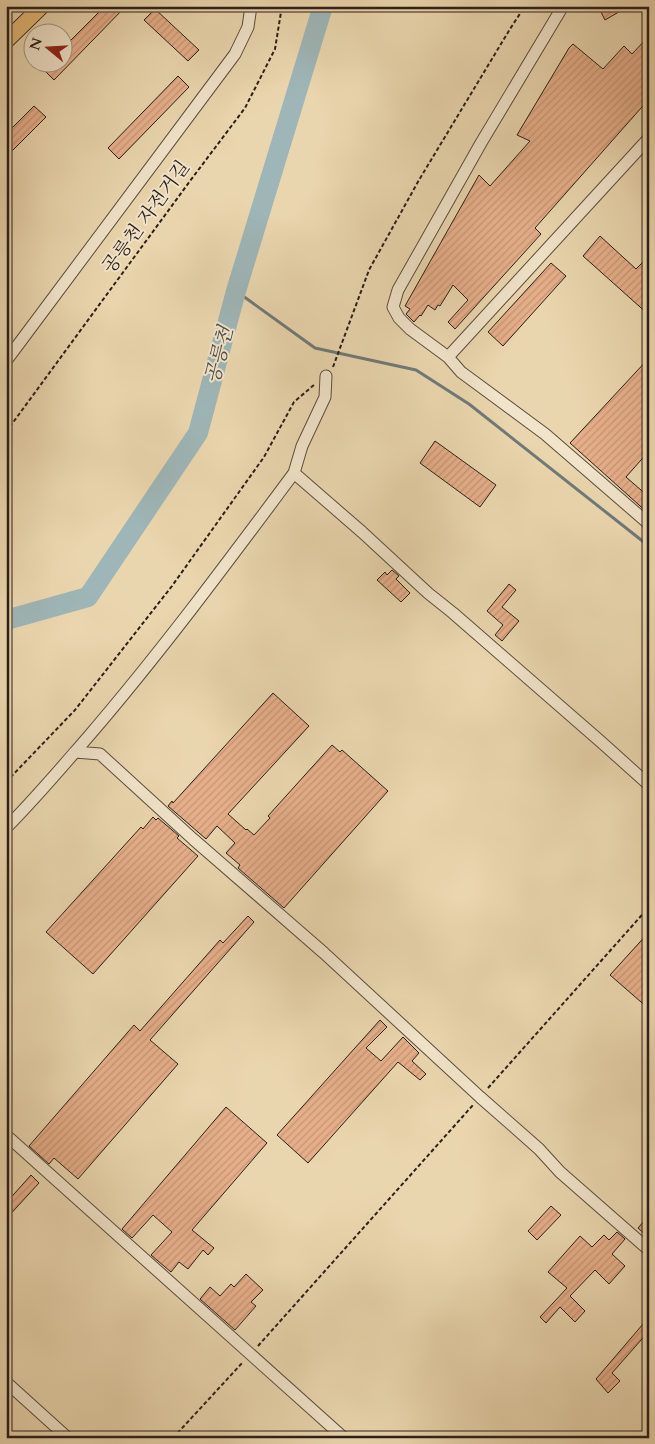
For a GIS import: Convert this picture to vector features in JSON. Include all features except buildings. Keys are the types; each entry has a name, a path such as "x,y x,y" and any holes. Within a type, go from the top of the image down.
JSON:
{"main road":[{"path":"6,40 42,6"}],"street":[{"path":"6,362 235,54 248,26 251,6"},
{"path":"563,6 481,143 398,290 393,307 398,318 410,329 448,357 461,372 545,434 649,524"},
{"path":"448,357 649,138"},
{"path":"6,828 123,696 165,644 294,473 302,446 325,397 326,376"},
{"path":"294,473 428,593 649,785"},
{"path":"75,752 100,754 193,839 324,953 539,1150 560,1172 649,1250"},
{"path":"6,1135 344,1438"},
{"path":"6,1382 68,1438"}],"path":[{"name":"공릉천 자전거길","path":"6,432 244,108 275,49 282,6"},
{"path":"6,782 75,710 172,586 264,457 294,402 326,376 334,366 369,270 419,180 504,37 525,6"},
{"path":"172,1438 251,1354 649,907"}],"waterway":[{"name":"공릉천","path":"6,620 88,597 198,433 236,291 323,6"},
{"path":"236,291 315,348 416,370 469,404 645,543 649,544"}]}
